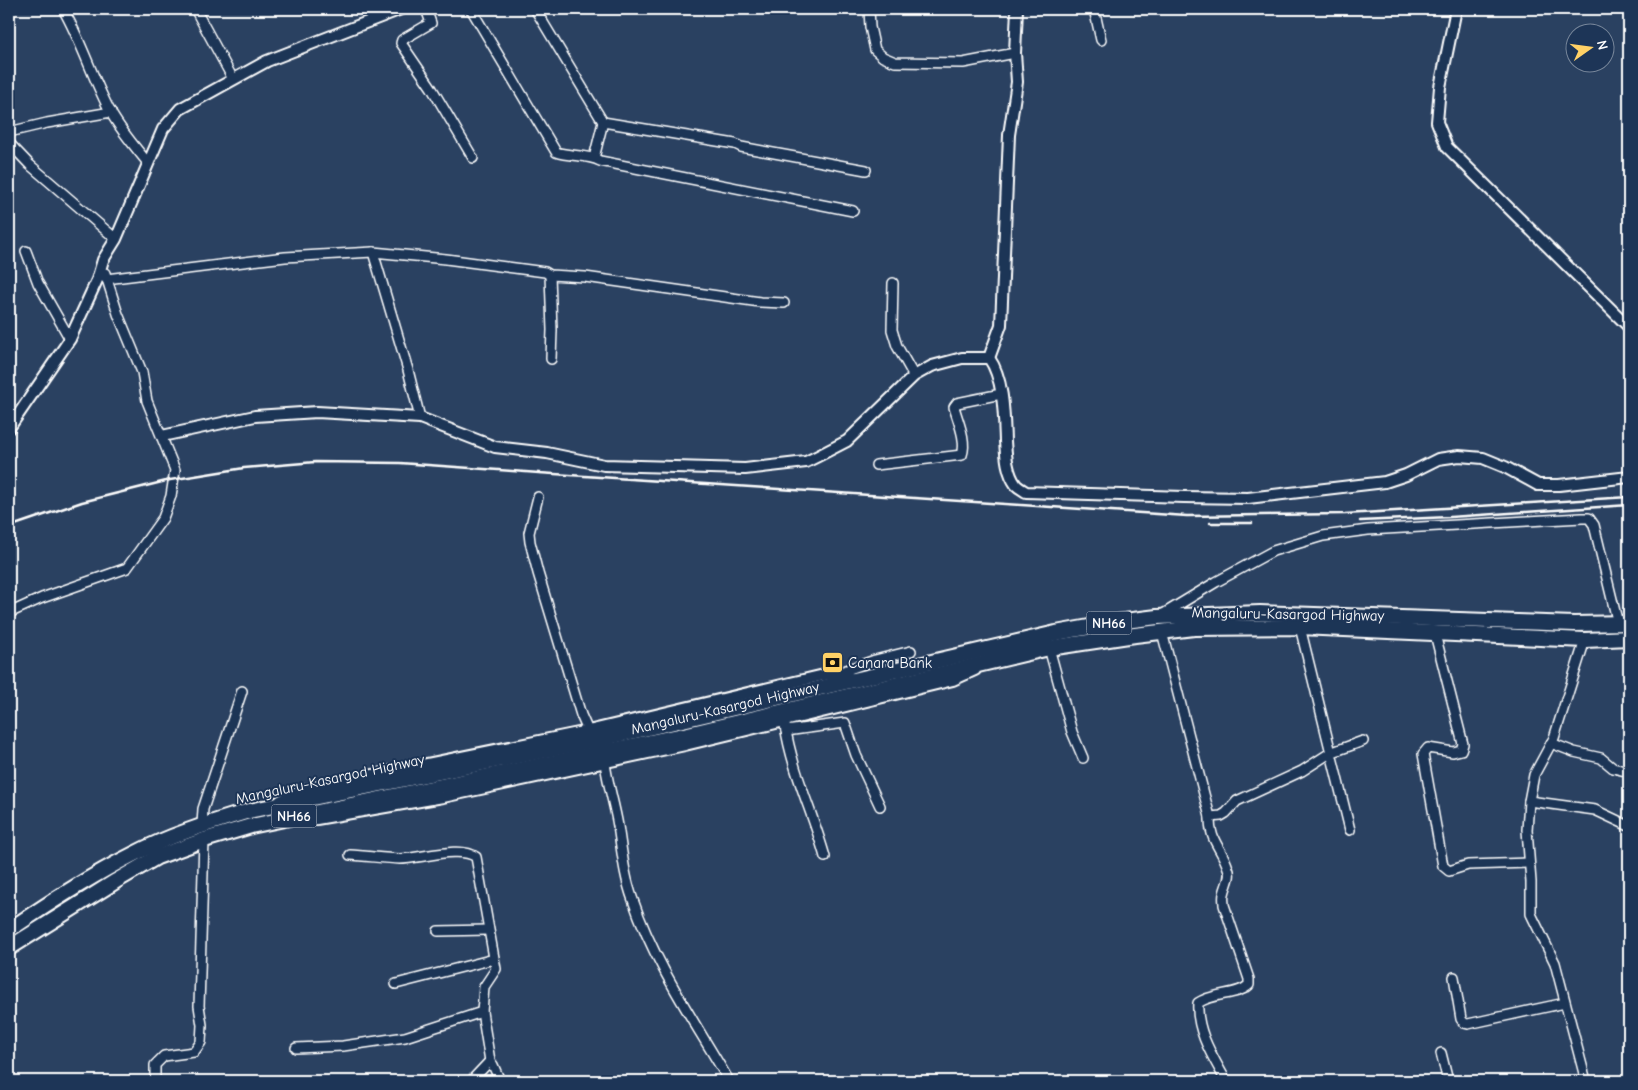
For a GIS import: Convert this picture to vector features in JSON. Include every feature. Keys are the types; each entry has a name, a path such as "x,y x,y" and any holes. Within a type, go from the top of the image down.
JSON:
{"highway":[{"name":"Mangaluru-Kasargod Highway","path":"9,948 116,880 157,857 204,840 273,820 855,680 1056,634 1117,622 1157,617 1260,613 1574,624 1624,624"},
{"name":"Mangaluru-Kasargod Highway","path":"9,930 62,895 135,853 202,825 271,806 599,743 688,734 1049,648 1194,628 1300,627 1585,640 1629,638"}],"street":[{"path":"63,9 111,112 125,135 148,163"},
{"path":"195,9 234,79"},
{"path":"9,428 70,339 97,280 103,260 116,239 163,129 180,109 267,61 401,9"},
{"path":"426,9 431,23 402,40 401,43 431,87 473,158"},
{"path":"471,9 556,152 853,210"},
{"path":"536,9 603,122 594,158"},
{"path":"869,9 870,28 875,50 883,57 895,62 963,63 1015,53"},
{"path":"1017,9 1015,53 1017,82 1009,135 1001,325 989,358 997,372 1007,459 1011,476 1017,487 1026,492 1035,493 1121,494 1184,498 1248,498 1385,482 1406,475 1438,459 1459,456 1483,458 1505,467 1538,485 1559,485 1629,477"},
{"path":"1094,9 1101,40"},
{"path":"1456,9 1440,87 1437,122 1447,147 1629,327"},
{"path":"9,132 47,123 111,112"},
{"path":"603,122 735,144 741,147 866,170"},
{"path":"9,142 30,165 116,239"},
{"path":"26,252 38,283 70,339"},
{"path":"106,279 285,257 373,252 446,259 545,272 550,276 585,277 760,302 784,303"},
{"path":"373,252 408,370 420,418"},
{"path":"9,613 42,598 127,568 163,518 172,496 175,470 148,401 142,372 106,279 103,260"},
{"path":"550,276 551,359"},
{"path":"893,283 892,330 897,346 914,376"},
{"path":"162,436 264,416 317,412 420,418 495,447 547,452 604,465 745,469 806,462 847,441 914,376 932,366 962,358 989,358"},
{"path":"876,465 962,455 964,450 962,436 954,407 957,403 1001,394"},
{"path":"538,497 529,533 530,542 582,715 599,743 618,826 623,867 632,900 667,977 729,1081"},
{"path":"1157,617 1216,582 1273,552 1323,536 1368,530 1589,518 1594,525 1624,624"},
{"path":"1300,627 1350,830"},
{"path":"1162,632 1210,817 1210,827 1215,844 1228,867 1230,877 1224,896 1224,905 1250,979 1249,984 1244,989 1210,997 1198,1003 1202,1035 1226,1081"},
{"path":"1435,634 1463,744 1461,750 1456,752 1428,748 1422,757 1442,866 1449,871 1468,865 1529,863"},
{"path":"1585,640 1551,743 1534,775 1529,801 1527,830 1531,914 1555,963 1586,1081"},
{"path":"1049,648 1072,732 1083,758"},
{"path":"599,743 835,674 875,660 911,651"},
{"path":"599,743 685,745 785,726 953,680 992,662"},
{"path":"835,674 845,675 855,680"},
{"path":"202,825 203,809 242,690"},
{"path":"785,726 845,723 856,755 880,806"},
{"path":"785,726 802,792 826,857"},
{"path":"1210,817 1221,816 1237,801 1302,771 1330,753 1363,741"},
{"path":"1551,743 1574,752 1601,758 1613,768 1629,772"},
{"path":"1529,801 1595,810 1629,826"},
{"path":"155,1081 155,1065 164,1056 194,1052 201,1042 202,1024 199,1006 204,840"},
{"path":"350,855 402,859 447,853 471,853 476,857 496,969 484,987 482,1012 490,1061 494,1065 500,1081"},
{"path":"438,931 488,930"},
{"path":"396,984 494,959"},
{"path":"1454,977 1461,1020 1468,1024 1565,1003"},
{"path":"296,1048 343,1046 405,1036 482,1012"},
{"path":"1441,1053 1448,1081"},
{"path":"471,1081 490,1061"}],"railway":[{"path":"9,527 82,502 170,480 244,468 315,462 400,463 1187,516 1345,514 1629,497"},
{"path":"1360,521 1629,505"},
{"path":"1210,523 1252,523"}],"place":[{"name":"Canara Bank","path":"832,663"}]}
